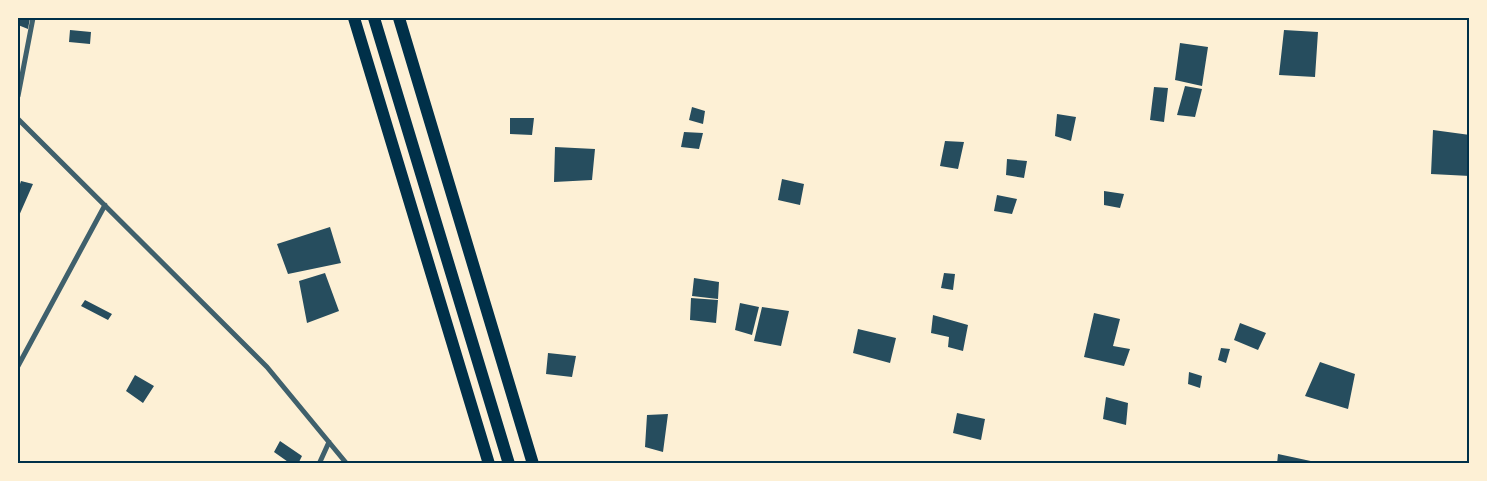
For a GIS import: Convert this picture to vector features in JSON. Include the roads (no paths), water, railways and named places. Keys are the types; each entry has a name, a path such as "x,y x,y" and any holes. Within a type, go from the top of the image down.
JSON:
{"main road":[{"path":"354,18 488,464"},
{"path":"374,18 509,464"},
{"path":"399,18 533,464"}],"street":[{"path":"18,96 32,18"},
{"path":"18,119 266,367 347,464"},
{"path":"18,366 105,205"},
{"path":"319,464 329,442"}]}
